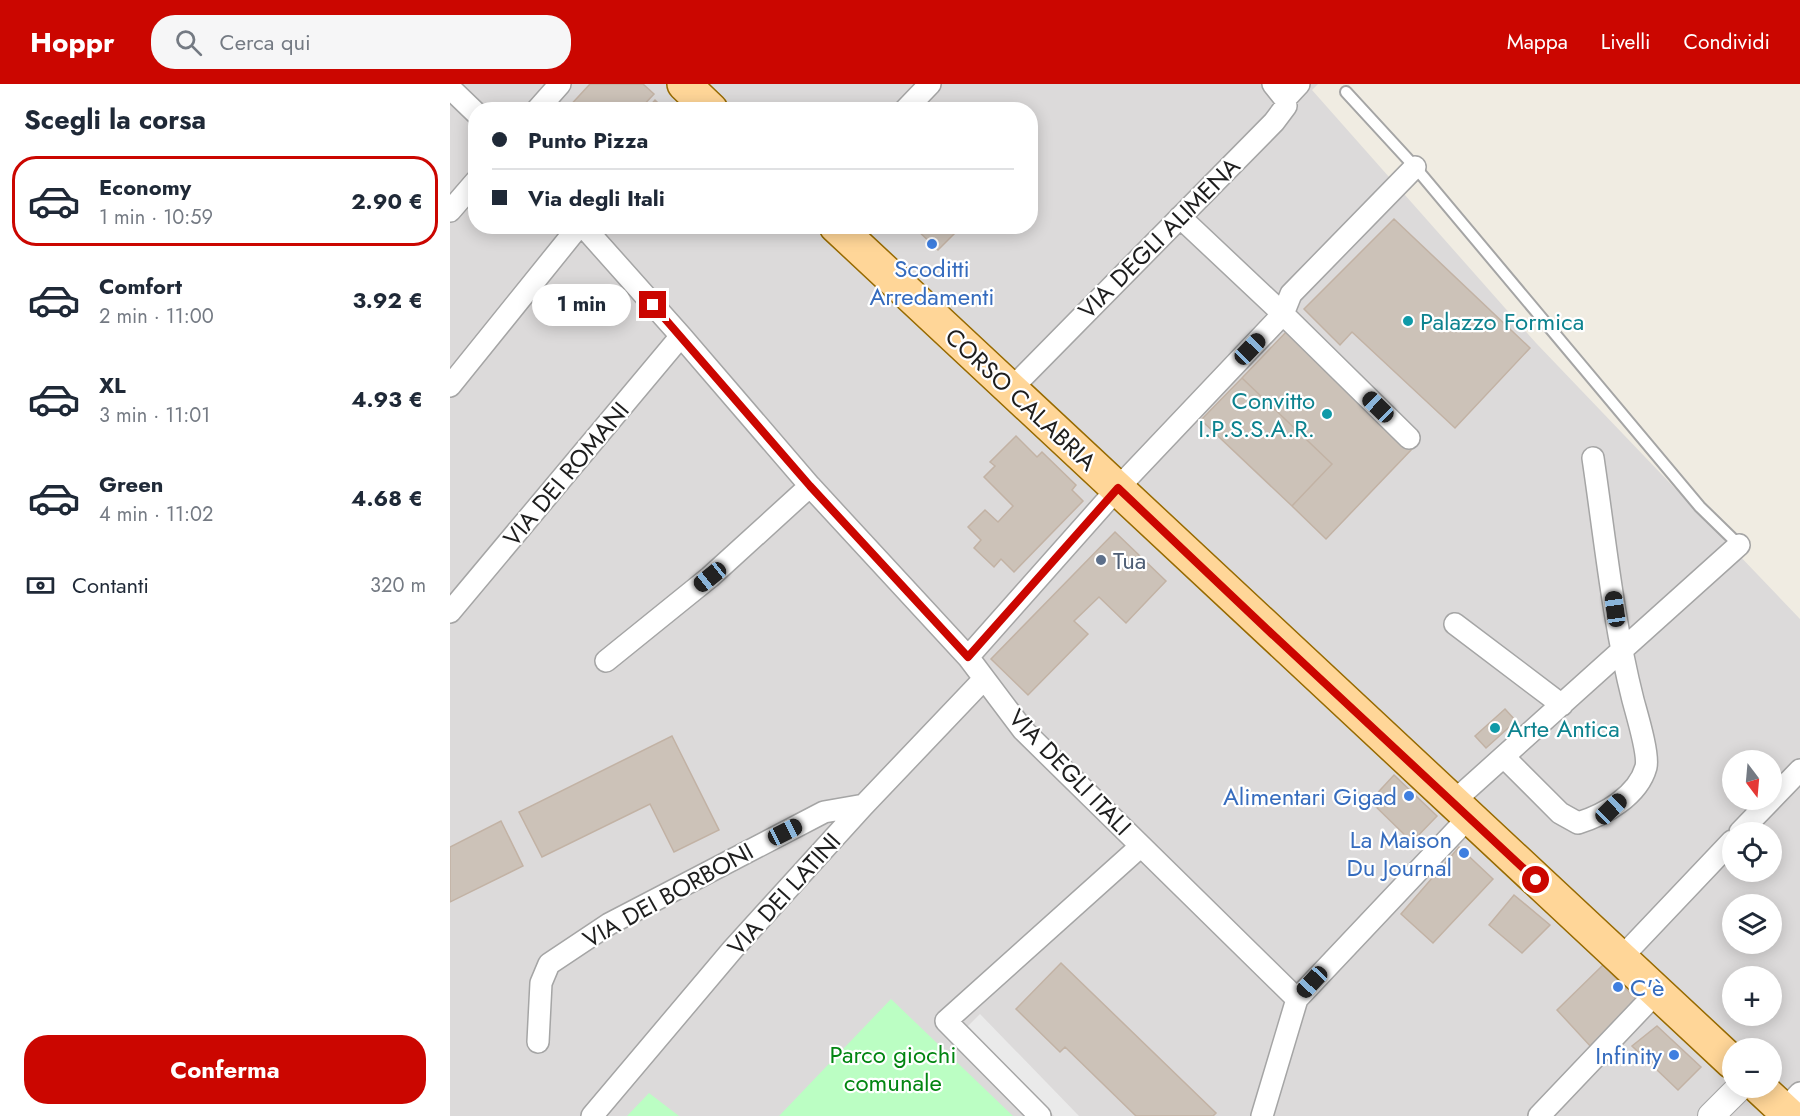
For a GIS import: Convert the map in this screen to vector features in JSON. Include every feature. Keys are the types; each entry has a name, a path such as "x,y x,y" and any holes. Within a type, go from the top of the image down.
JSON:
{"main road":[{"path":"684,84 703,102"},
{"name":"CORSO CALABRIA","path":"845,234 1722,1053"},
{"path":"1778,1098 1792,1106"}],"street":[{"path":"544,102 560,84"},
{"path":"913,102 930,84"},
{"path":"450,88 468,105"},
{"name":"VIA DEGLI ALIMENA","path":"1011,389 1274,122 1286,106 1286,89"},
{"path":"968,657 1118,488 1283,314 1292,294 1415,166"},
{"path":"450,211 468,190"},
{"path":"1180,217 1409,438"},
{"path":"450,386 574,234"},
{"name":"VIA DEGLI ITALI","path":"588,234 681,336 810,486 968,657 1023,730 1297,999"},
{"name":"VIA DEI ROMANI","path":"450,612 681,336"},
{"path":"1504,757 1560,813 1578,823 1598,817 1611,809 1639,782 1647,765 1642,734 1621,653 1593,458"},
{"path":"606,661 710,577 810,486"},
{"path":"1262,1116 1297,999 1504,757 1738,545"},
{"path":"1455,624 1562,705"},
{"name":"VIA DEI LATINI","path":"592,1116 734,949 864,805 984,679"},
{"path":"1750,822 1800,770"},
{"name":"VIA DEI BORBONI","path":"538,1042 541,983 549,964 609,924 824,812 864,805"},
{"path":"1040,1116 946,1021 1142,846"},
{"path":"1620,958 1722,851"},
{"path":"1539,1116 1657,992"},
{"path":"1711,1116 1729,1098"}],"lane":[{"path":"1346,92 1415,166 1700,507 1738,545"}],"shaded area":[{"path":"450,84 1318,84 1312,90 1536,343 1800,619 1800,1116 450,1116"},
{"path":"980,1014 1079,1116 1054,1116 967,1027"}],"green space":[{"name":"Parco giochi comunale","path":"891,999 1013,1116 779,1116"},
{"path":"649,1093 679,1116 627,1116"}],"building":[{"path":"590,84 643,84 654,94 646,102 573,102"},
{"name":"Palazzo Formica","path":"1394,219 1530,348 1455,428 1352,332 1340,345 1304,309"},
{"path":"921,234 954,234 938,250"},
{"name":"Convitto I.P.S.S.A.R.","path":"1287,331 1412,449 1326,539 1292,506 1332,464 1242,378"},
{"path":"1242,378 1332,464 1292,506 1201,420"},
{"path":"1016,436 1037,457 1042,452 1076,485 1072,490 1083,501 1014,572 1001,559 994,567 974,548 981,540 968,527 985,510 998,522 1013,506 984,477 995,466 990,462"},
{"path":"1115,532 1166,581 1126,623 1099,597 1074,621 1088,634 1028,695 991,659"},
{"name":"Arte Antica","path":"1505,709 1516,721 1486,748 1475,736"},
{"path":"672,736 719,830 674,852 650,804 542,857 519,812"},
{"path":"1394,775 1437,816 1412,842 1370,801"},
{"path":"501,821 523,866 450,902 450,847"},
{"path":"1459,847 1493,879 1433,943 1401,914"},
{"path":"1514,895 1550,925 1522,953 1489,925"},
{"path":"1061,963 1216,1113 1213,1116 1136,1116 1065,1047 1060,1052 1016,1009"},
{"path":"1603,965 1638,1001 1592,1048 1557,1010"},
{"path":"1657,1026 1701,1067 1678,1090 1632,1046"}],"place":[{"name":"Scoditti Arredamenti","path":"932,244"},
{"name":"Palazzo Formica","path":"1408,321"},
{"name":"Convitto I.P.S.S.A.R.","path":"1327,414"},
{"name":"Tua","path":"1101,560"},
{"name":"Arte Antica","path":"1495,728"},
{"name":"Alimentari Gigad","path":"1409,796"},
{"name":"La Maison Du Journal","path":"1464,853"},
{"name":"C'è","path":"1618,987"},
{"name":"Infinity","path":"1674,1055"}],"route":[{"path":"653,305 810,486 968,657 1118,488 1536,880"}]}
